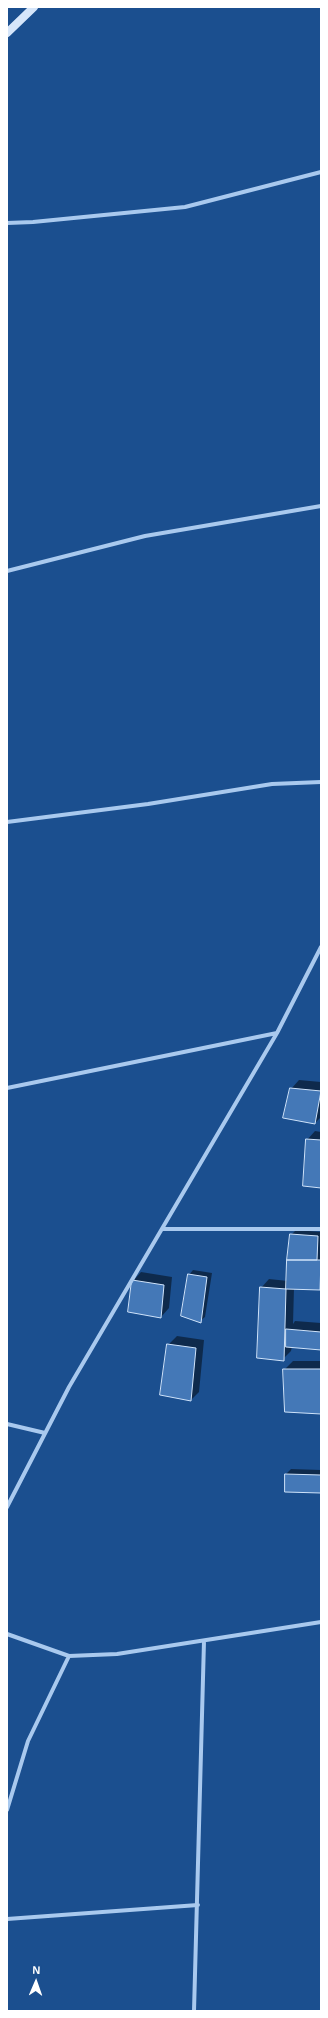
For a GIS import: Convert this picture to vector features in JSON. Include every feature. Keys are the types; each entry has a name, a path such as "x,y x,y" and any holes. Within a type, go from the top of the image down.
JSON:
{"main road":[{"path":"7,33 34,7"}],"street":[{"path":"7,223 33,222 185,207 321,172"},
{"path":"7,571 145,536 321,506"},
{"path":"7,822 148,804 272,784 321,782"},
{"path":"7,1507 69,1387 276,1033 321,947"},
{"path":"7,1088 276,1033"},
{"path":"162,1229 321,1229"},
{"path":"7,1424 45,1433"},
{"path":"7,1634 69,1656 117,1654 321,1622"},
{"path":"194,2011 204,1641"},
{"path":"7,1810 28,1741 69,1656"},
{"path":"7,1919 198,1905"}],"building":[{"path":"290,1088 321,1091 315,1124 283,1118"},
{"path":"306,1139 321,1140 321,1188 303,1186"},
{"path":"290,1234 318,1236 317,1260 287,1260"},
{"path":"287,1260 321,1260 320,1290 286,1289"},
{"path":"188,1274 207,1277 201,1323 181,1316"},
{"path":"132,1280 164,1285 161,1318 128,1312"},
{"path":"260,1287 286,1289 284,1361 257,1358"},
{"path":"286,1329 321,1332 321,1350 286,1347"},
{"path":"167,1344 196,1348 191,1401 160,1395"},
{"path":"283,1369 321,1369 321,1414 285,1412"},
{"path":"285,1474 321,1475 321,1493 285,1492"}]}
